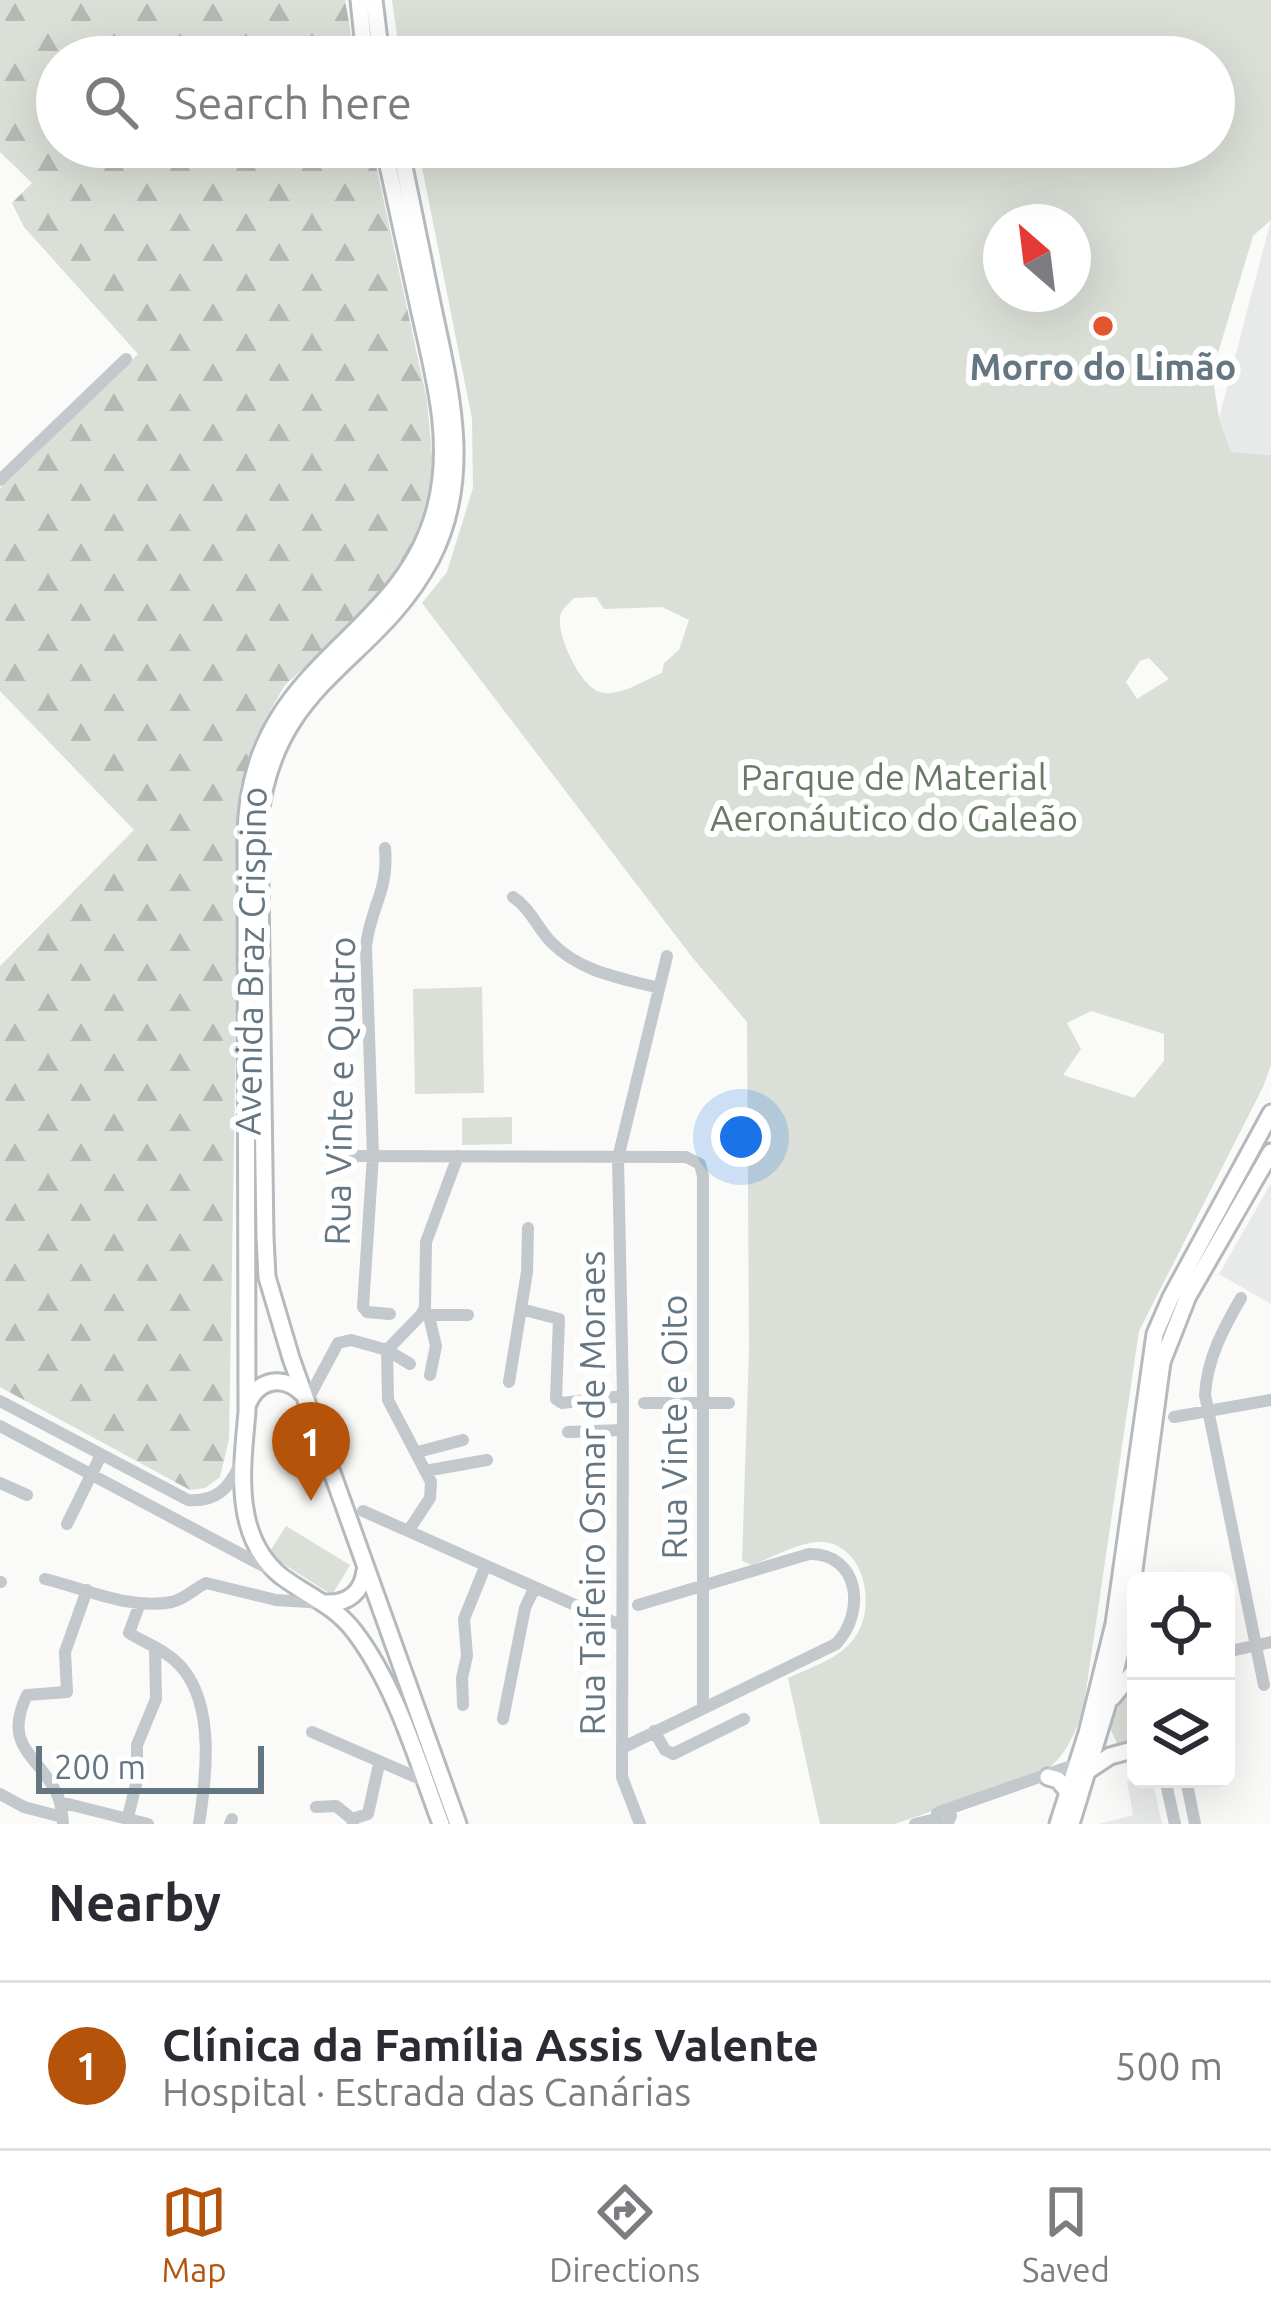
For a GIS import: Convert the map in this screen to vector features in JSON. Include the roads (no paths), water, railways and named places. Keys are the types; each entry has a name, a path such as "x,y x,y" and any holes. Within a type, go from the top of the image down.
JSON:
{"main road":[{"path":"358,0 362,36"},
{"path":"374,0 378,36"},
{"name":"Avenida Braz Crispino","path":"281,1575 264,1558 248,1526 243,1458 249,788 266,738 290,698 408,568 429,528 440,483 440,412 388,168"},
{"name":"Avenida Braz Crispino","path":"404,168 455,424 456,465 449,511 432,556 409,593 312,691 288,726 266,780 260,821 266,1258 276,1313 458,1824"},
{"path":"1071,1824 1114,1624 1155,1334 1271,1113"},
{"path":"1058,1824 1069,1788 1094,1750 1107,1706 1131,1595 1162,1362 1188,1296 1271,1154"},
{"path":"247,1412 251,1396 270,1382 293,1385 306,1399"},
{"path":"326,1603 355,1594 363,1581 364,1566"},
{"path":"281,1575 326,1603 352,1628 383,1677 441,1824"},
{"path":"1107,1706 1127,1677"},
{"path":"1100,1730 1127,1748"},
{"path":"1082,1767 1127,1751"},
{"path":"1048,1777 1069,1788"}],"street":[{"path":"0,480 126,359"},
{"name":"Rua Vinte e Quatro","path":"385,848 386,886 369,927 367,946 373,1155 363,1307 367,1312 390,1314"},
{"path":"513,897 572,960 602,974 658,988"},
{"name":"Rua Taifeiro Osmar de Moraes","path":"640,1824 625,1790 622,1748 618,1158 667,956"},
{"path":"328,1156 618,1158"},
{"path":"430,1375 436,1346 425,1315 426,1242 458,1156"},
{"name":"Rua Vinte e Oito","path":"618,1158 686,1156 700,1164 703,1176 703,1707"},
{"path":"509,1382 528,1228"},
{"path":"1241,1298 1206,1373 1205,1395 1264,1644 1264,1685"},
{"path":"520,1309 559,1319 556,1400 623,1396"},
{"path":"409,1530 430,1498 431,1482 388,1400 387,1350 425,1315 468,1315"},
{"path":"306,1399 338,1343 351,1340 387,1350 410,1364"},
{"path":"1174,1417 1271,1400"},
{"path":"0,1402 188,1500 215,1497 232,1482 243,1458"},
{"path":"644,1403 729,1403"},
{"path":"0,1426 281,1575"},
{"path":"568,1432 622,1430"},
{"path":"418,1452 463,1440"},
{"path":"67,1524 101,1455"},
{"path":"425,1471 487,1460"},
{"path":"0,1483 27,1495"},
{"path":"362,1511 620,1625"},
{"path":"622,1748 836,1644 853,1616 849,1575 826,1553 800,1555 638,1604"},
{"path":"463,1705 464,1619 485,1567"},
{"path":"45,1580 140,1604 173,1601 206,1583 276,1600 326,1603"},
{"path":"503,1718 525,1608 534,1589"},
{"path":"62,1814 23,1748 18,1727 27,1695 67,1692 65,1652 87,1590"},
{"path":"140,1604 129,1633 186,1671 201,1714 206,1780 199,1824"},
{"path":"596,1614 620,1606"},
{"path":"128,1816 137,1780 137,1745 158,1685 155,1648"},
{"path":"654,1731 665,1750 674,1754 744,1719"},
{"path":"312,1732 425,1781"},
{"path":"316,1807 336,1806 352,1822 368,1814 379,1764"},
{"path":"915,1824 942,1820 964,1806 1082,1767"},
{"path":"1167,1788 1175,1824"},
{"path":"1188,1788 1195,1824"},
{"path":"0,1794 24,1807 62,1814 128,1816 148,1824"}],"place":[{"name":"Morro do Limão","path":"1103,326"},
{"name":"Clínica da Família Assis Valente","path":"311,1501"}],"park label":[{"name":"Parque de Material Aeronáutico do Galeão","path":"894,796"}]}
